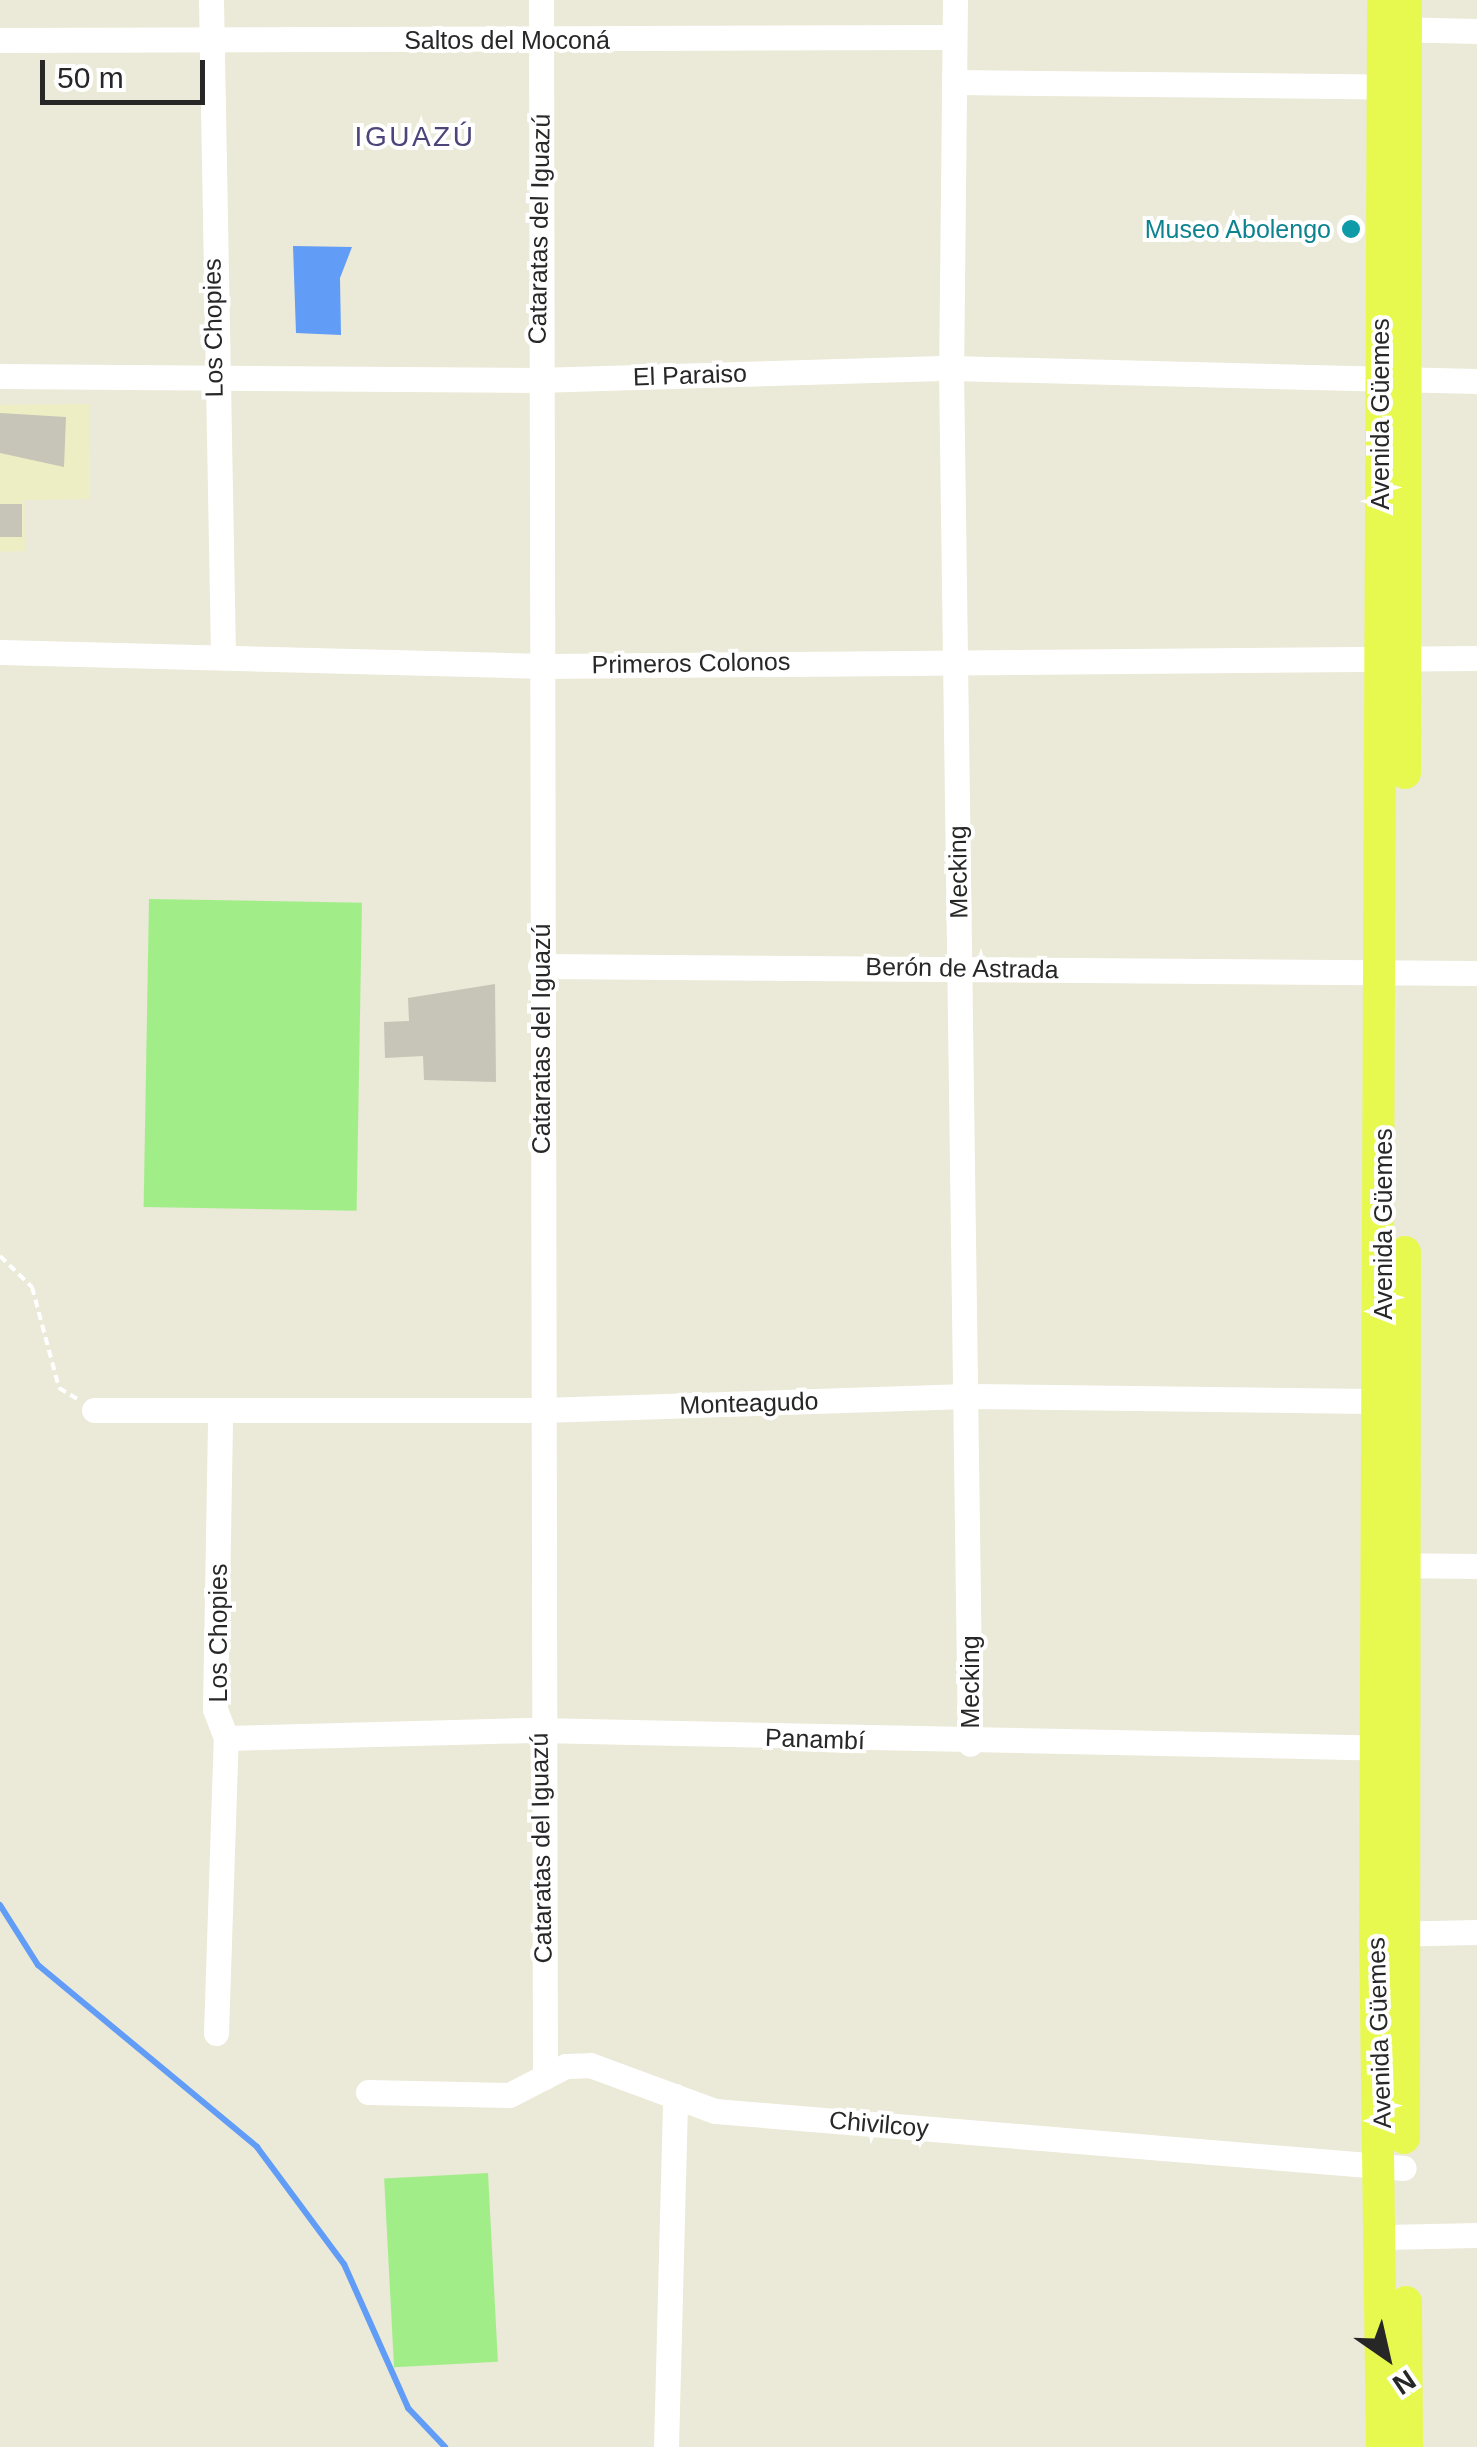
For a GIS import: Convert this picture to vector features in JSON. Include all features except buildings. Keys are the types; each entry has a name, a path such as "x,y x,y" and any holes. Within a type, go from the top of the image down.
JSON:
{"main road":[{"name":"Avenida Güemes","path":"1395,15 1390,1934 1395,2236 1407,2447"},
{"name":"Avenida Güemes","path":"1382,2447 1395,2236"}],"street":[{"name":"Los Chopies","path":"211,0 212,373 223,657"},
{"name":"Cataratas del Iguazú","path":"540,0 537,380 544,666 540,966 543,1410 538,1730 545,2077"},
{"name":"Mecking","path":"955,0 951,368 970,1744"},
{"path":"1395,15 1477,31"},
{"name":"Saltos del Moconá","path":"0,40 954,37"},
{"path":"954,82 1394,87"},
{"name":"El Paraiso","path":"0,376 212,373 537,380 951,368 1477,380"},
{"name":"Primeros Colonos","path":"0,652 544,666 954,656 1477,658"},
{"name":"Berón de Astrada","path":"540,966 1477,973"},
{"name":"Monteagudo","path":"94,1410 543,1410 967,1396 1393,1401"},
{"name":"Los Chopies","path":"216,2033 226,1738 215,1708 220,1411"},
{"path":"1392,1565 1477,1566"},
{"name":"Panambí","path":"226,1738 538,1730 970,1744 1391,1748"},
{"path":"1390,1934 1477,1932"},
{"name":"Chivilcoy","path":"368,2092 509,2095 545,2077 590,2065 714,2111 1394,2167"},
{"path":"666,2447 675,2096"},
{"path":"1395,2236 1477,2234"}],"path":[{"path":"0,1256 32,1287 59,1388 94,1410"}],"shaded area":[{"path":"89,404 90,499 24,500 25,551 0,552 0,405"}],"green space":[{"path":"149,899 362,903 357,1211 144,1207"},
{"path":"488,2173 498,2362 394,2367 384,2178"}],"water":[{"path":"293,246 352,247 340,278 341,335 296,333"}],"waterway":[{"path":"0,1905 38,1965 257,2147 344,2264 408,2408 445,2447"}],"place":[{"name":"Museo Abolengo","path":"1351,229"}],"district":[{"name":"IGUAZÚ","path":"415,137"}]}
